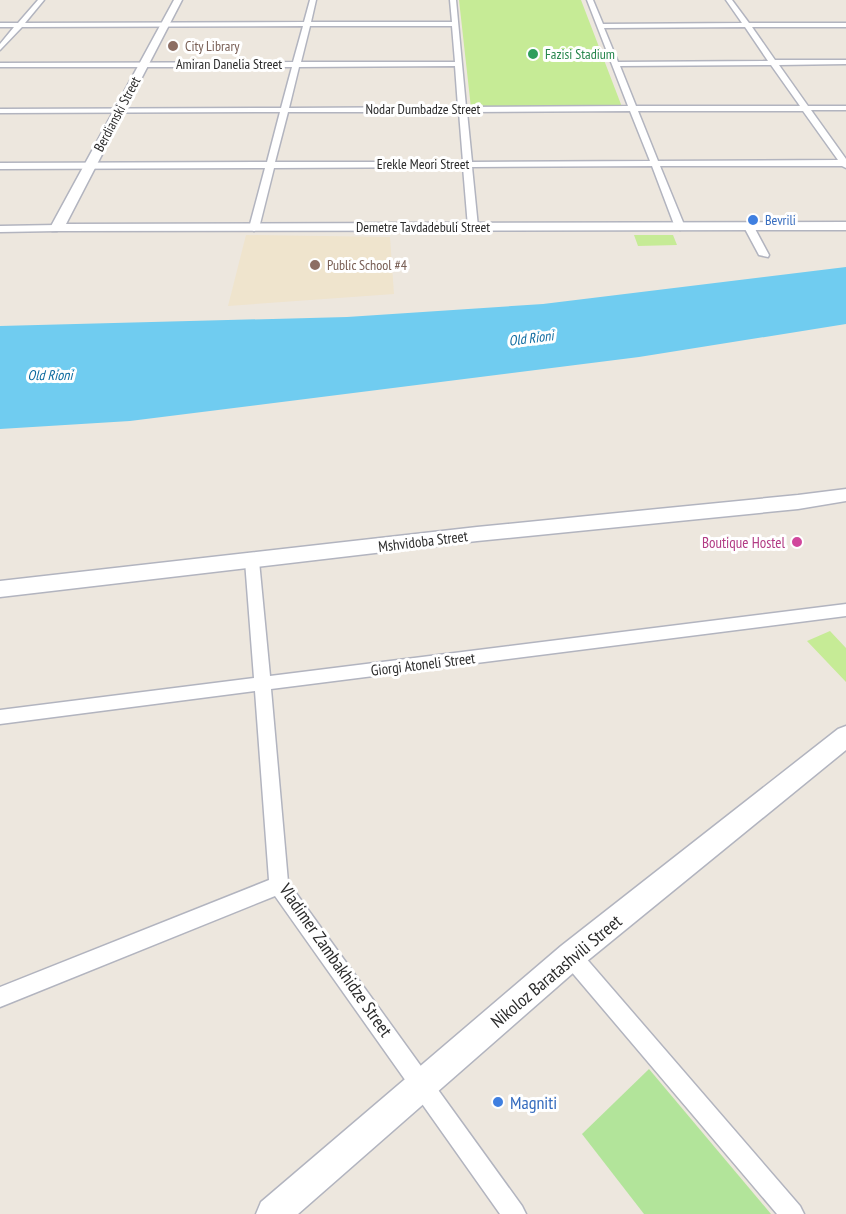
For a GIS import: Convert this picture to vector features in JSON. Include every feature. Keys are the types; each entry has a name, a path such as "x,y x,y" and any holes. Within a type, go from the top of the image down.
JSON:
{"street":[{"path":"0,48 41,0"},
{"name":"Berdianski Street","path":"57,228 178,0"},
{"path":"254,228 312,0"},
{"path":"453,0 473,227"},
{"path":"590,0 619,64 632,109 680,227"},
{"path":"729,0 845,163"},
{"path":"0,25 455,24"},
{"path":"600,26 846,25"},
{"path":"619,64 846,63"},
{"name":"Amiran Danelia Street","path":"0,65 459,64"},
{"name":"Nodar Dumbadze Street","path":"0,111 846,108"},
{"name":"Erekle Meori Street","path":"0,166 845,163"},
{"name":"Demetre Tavdadebuli Street","path":"0,229 846,226"},
{"path":"749,227 764,255"},
{"name":"Mshvidoba Street","path":"0,589 846,495"},
{"name":"Vladimer Zambakhidze Street","path":"252,561 279,885 514,1214"},
{"name":"Giorgi Atoneli Street","path":"0,717 846,610"},
{"name":"Nikoloz Baratashvili Street","path":"273,1214 571,956 846,736"},
{"path":"0,998 279,885"},
{"path":"571,956 792,1214"}],"shaded area":[{"name":"Public School #4","path":"246,235 390,237 394,294 228,306"}],"green space":[{"name":"Fazisi Stadium","path":"459,0 581,0 622,107 471,108"},
{"path":"634,235 673,235 677,245 638,246"},
{"path":"830,631 846,648 846,682 807,641"},
{"path":"649,1069 771,1214 644,1214 582,1134"}],"water":[{"name":"Old Rioni","path":"846,267 846,324 639,357 130,421 0,429 0,326 347,317 543,304"}],"place":[{"name":"City Library","path":"173,46"},
{"name":"Fazisi Stadium","path":"533,54"},
{"name":"Bevrili","path":"753,220"},
{"name":"Public School #4","path":"315,265"},
{"name":"Boutique Hostel","path":"797,542"},
{"name":"Magniti","path":"498,1102"}]}
